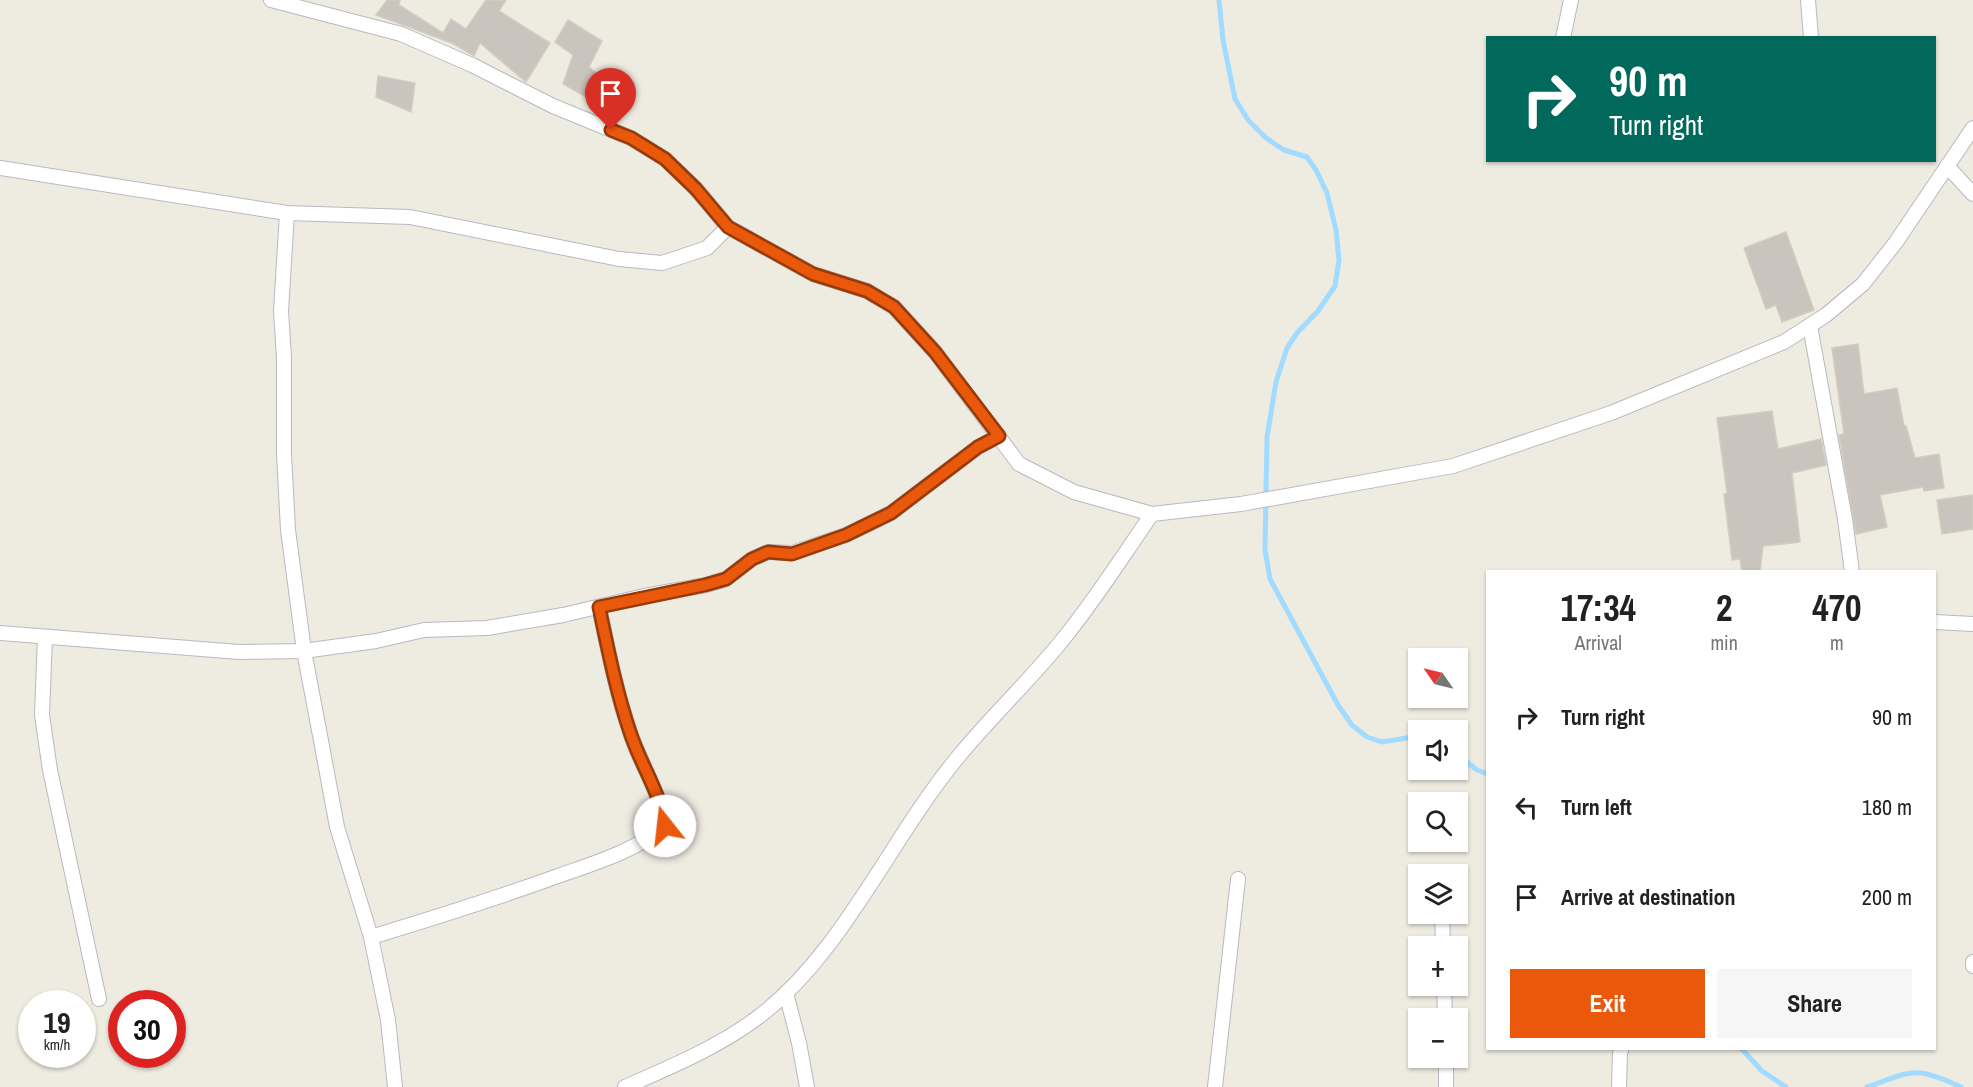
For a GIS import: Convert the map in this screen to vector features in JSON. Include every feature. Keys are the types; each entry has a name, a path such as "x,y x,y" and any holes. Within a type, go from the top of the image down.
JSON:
{"street":[{"path":"271,0 401,34 472,65 553,106 631,138 665,159 696,189 728,227 813,274 867,291 894,307 935,352 1019,464 1074,492 1152,514 1241,504 1453,466 1611,413 1784,342 1826,315 1863,284 1896,242 1973,128"},
{"path":"1563,36 1571,0"},
{"path":"1808,0 1811,36"},
{"path":"1947,166 1968,185 1973,194"},
{"path":"0,168 287,213 410,217 619,259 662,263 707,248 728,227"},
{"path":"287,213 281,311 288,530 304,651 338,826 371,937 388,1020 395,1087"},
{"path":"1810,326 1845,519 1852,570"},
{"path":"0,633 239,652 304,651 376,641 424,630 487,628 599,607 726,579 752,559 768,552 792,554 846,535 891,513 978,447 999,436"},
{"path":"625,1087 719,1043 758,1018 786,993 831,940 914,816 957,758 1060,644 1103,587 1152,514"},
{"path":"371,937 507,895 589,865 650,839 665,826 663,812 630,734 599,607"},
{"path":"1936,622 1973,624"},
{"path":"45,637 42,715 50,770 99,999"},
{"path":"1215,1087 1238,879"},
{"path":"786,993 807,1087"},
{"path":"1619,1087 1622,1050"},
{"path":"1446,1068 1446,1087"}],"building":[{"path":"387,0 400,0 399,5 443,33 451,19 466,29 486,0 506,0 499,11 550,43 526,82 480,43 474,56 452,43 376,15"},
{"path":"568,20 602,41 589,67 603,79 593,101 563,84 573,55 555,42"},
{"path":"378,76 415,83 411,112 376,97"},
{"path":"1786,232 1814,310 1782,322 1776,305 1766,309 1744,248"},
{"path":"1858,344 1864,394 1897,388 1904,426 1906,426 1915,458 1939,454 1944,488 1924,491 1923,487 1880,495 1887,527 1856,534 1839,435 1844,434 1832,348"},
{"path":"1772,411 1778,449 1821,439 1826,465 1792,473 1800,542 1763,546 1760,570 1742,570 1740,559 1732,560 1724,494 1727,493 1717,418"},
{"path":"1973,495 1973,529 1942,534 1937,500"}],"waterway":[{"path":"1219,0 1223,40 1235,99 1248,120 1266,138 1284,150 1307,157 1316,170 1327,193 1336,230 1339,260 1335,286 1318,311 1297,333 1287,348 1276,382 1267,437 1265,550 1270,579 1338,705 1352,725 1367,737 1382,742 1408,738"},
{"path":"1468,763 1486,773"},
{"path":"1743,1050 1762,1071 1786,1087"},
{"path":"1867,1087 1894,1077 1914,1073 1933,1075 1961,1087"}],"route":[{"path":"611,130 631,138 665,159 696,189 728,227 813,274 867,291 894,307 935,352 999,436 978,447 918,495 891,513 846,535 792,554 768,552 752,559 726,579 599,607 630,734 663,812 665,826"}]}
